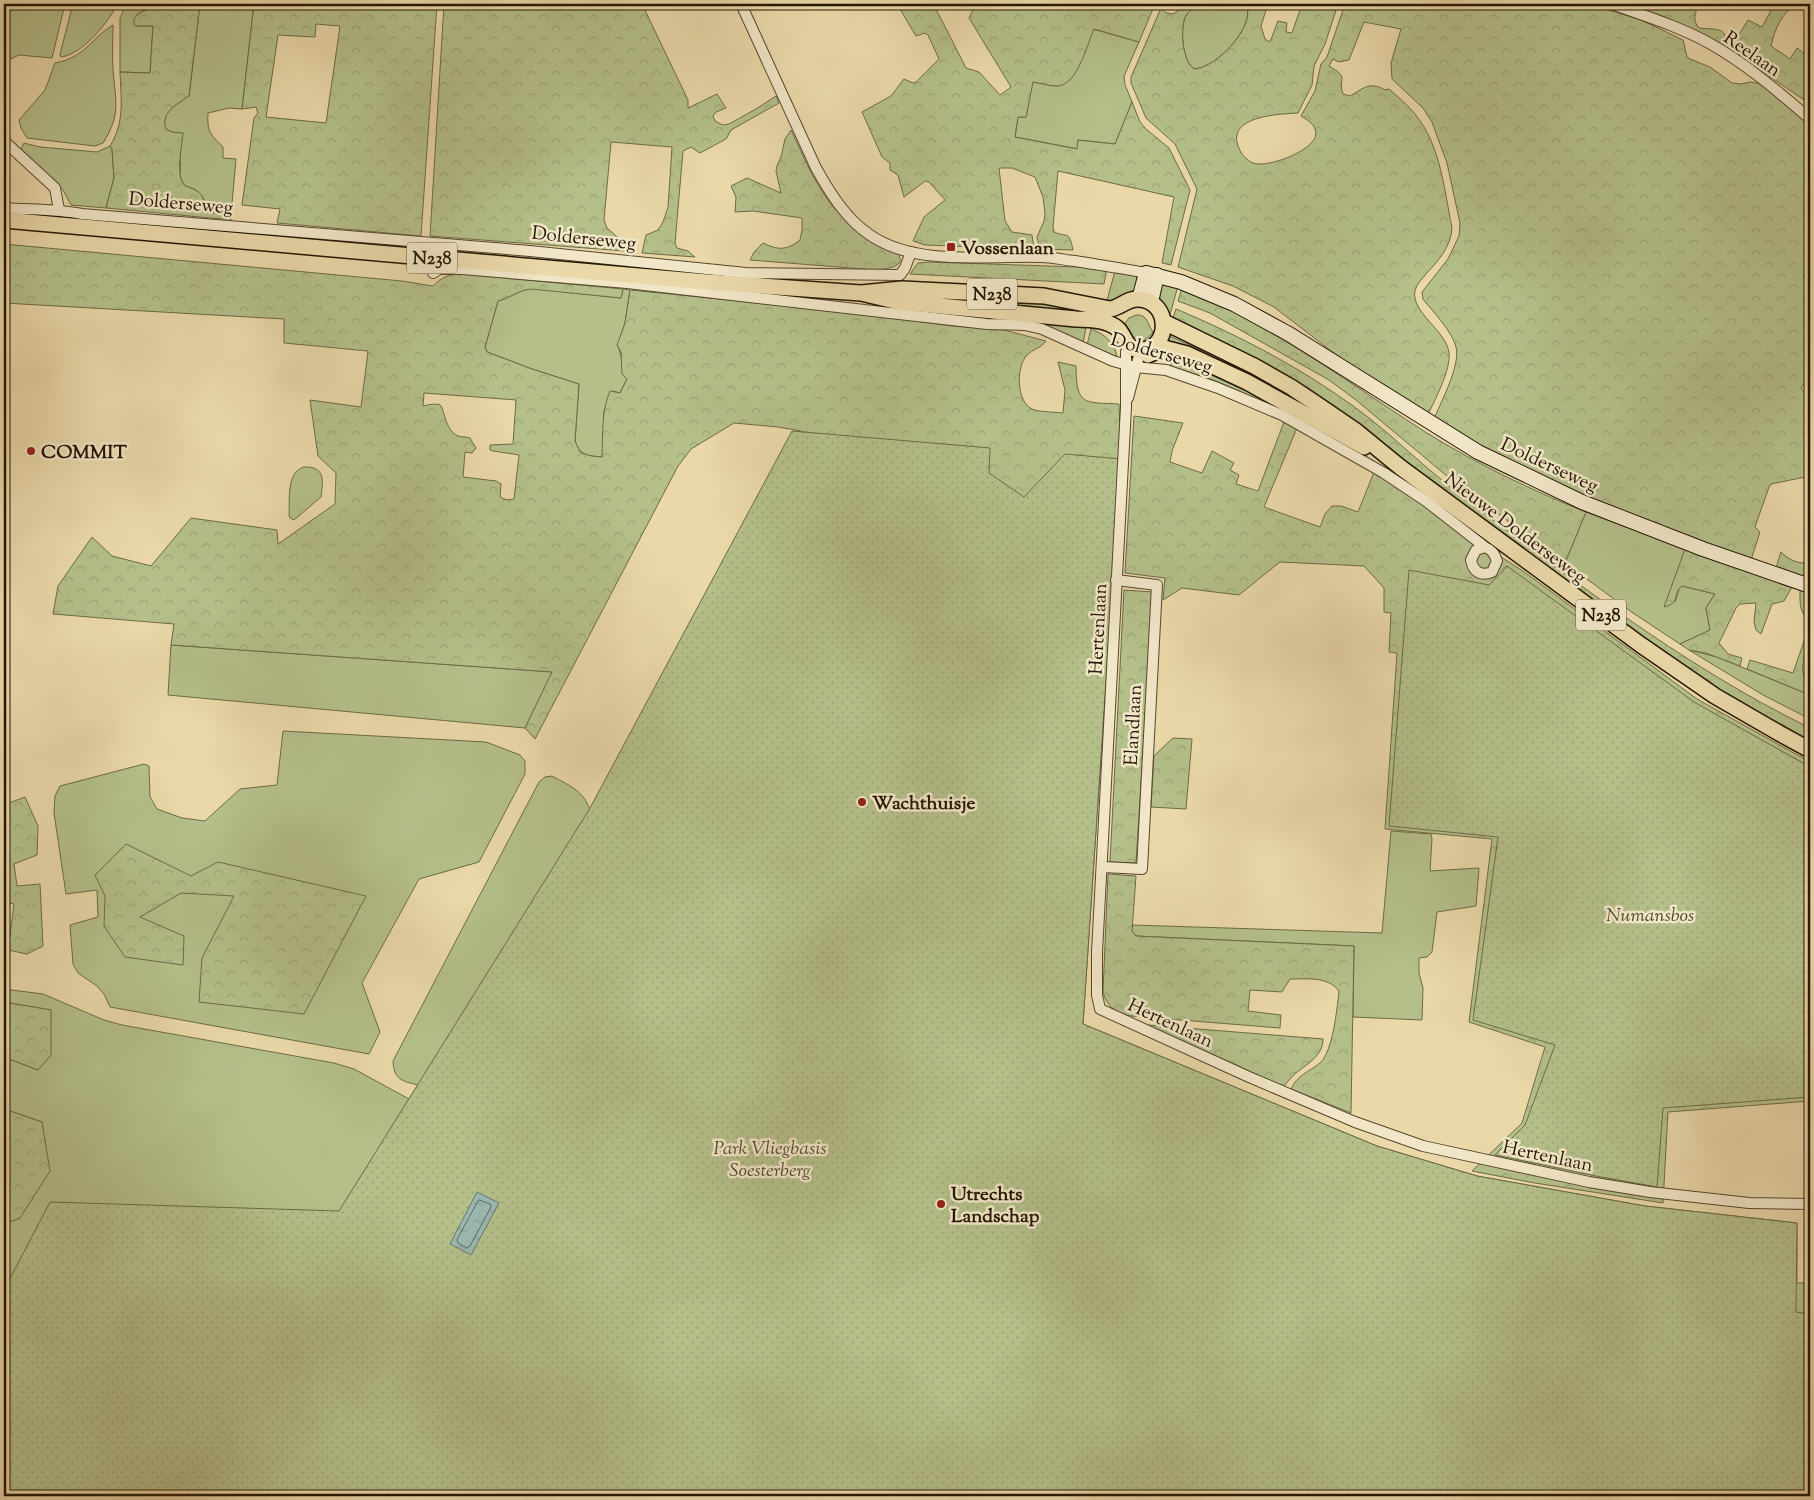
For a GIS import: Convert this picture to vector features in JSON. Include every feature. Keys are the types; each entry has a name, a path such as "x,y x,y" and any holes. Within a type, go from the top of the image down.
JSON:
{"main road":[{"name":"Dolderseweg","path":"4,220 687,280 861,293 899,302 1076,319 1084,324 1115,330"},
{"name":"Dolderseweg","path":"1151,274 1181,282 1234,304 1288,334 1478,452 1582,502 1703,549 1810,586"},
{"path":"1137,303 1160,311 1163,326 1161,336 1154,344 1133,358 1120,347 1115,330 1122,313 1137,303 1151,274"},
{"name":"Dolderseweg","path":"861,293 902,289 1044,296 1110,309 1137,303"},
{"name":"Nieuwe Dolderseweg","path":"1163,326 1198,337 1203,342 1254,366 1291,387 1356,431 1400,467 1641,645 1724,701 1810,750"},
{"name":"Nieuwe Dolderseweg","path":"1133,358 1150,355 1164,348 1173,349 1247,382 1400,467"}],"street":[{"path":"741,4 816,168 829,190 844,211 869,235 882,242 911,252"},
{"name":"Reelaan","path":"1612,4 1684,31 1710,44 1770,85 1810,119"},
{"path":"4,142 55,188 59,210"},
{"name":"Dolderseweg","path":"4,208 59,210 82,214 530,251 746,273 900,275 906,268 911,252 950,256 1043,257 1151,274"},
{"name":"Dolderseweg","path":"432,272 440,269 462,269 627,283 987,324 1025,325 1042,329 1185,376 1282,415 1384,473 1426,501 1485,547"},
{"name":"Hertenlaan","path":"1133,358 1131,391 1126,407 1097,952 1097,996 1100,1009 1249,1077 1355,1122 1423,1146 1589,1182 1642,1190 1749,1203 1810,1204"},
{"name":"Elandlaan","path":"1103,867 1142,869 1157,585 1116,580"}],"green space":[{"path":"4,4 65,4 52,58 19,55 4,62"},
{"path":"73,4 98,4 115,9 105,24 85,45 62,57 60,54"},
{"path":"126,4 154,4 152,7 137,14 136,26 153,26 150,73 120,72 120,18"},
{"path":"154,4 200,4 189,96 179,102 167,114 165,123 166,129 172,132 183,133 180,173 183,183 200,193 208,210 217,214 231,214 231,220 106,208 114,178 112,149 110,146 118,128 121,110 120,72 150,73 153,26 135,26 134,22 137,15"},
{"path":"200,4 254,4 242,109 229,108 208,113 209,129 212,136 223,147 223,158 236,159 231,214 211,211 196,190 183,184 180,176 180,162 172,132 165,129 164,123 167,114 179,102 189,96"},
{"path":"254,4 437,4 421,236 277,223 280,209 242,205 254,118 258,113 256,107 242,109","holes":["316,24 340,26 326,123 266,117 278,35 315,37"]},
{"path":"444,4 642,4 688,100 688,108 717,94 726,108 716,112 713,116 715,121 723,125 729,124 776,96 779,103 731,130 726,139 700,153 691,147 683,151 675,243 677,248 688,251 695,257 642,253 646,235 658,230 668,207 672,147 611,142 604,220 607,228 624,243 625,251 430,236"},
{"path":"897,4 924,4 937,11 966,68 979,72 1000,95 1011,87 969,18 976,4 1155,4 1139,42 1094,29 1080,64 1070,80 1056,86 1033,82 1026,117 1018,117 1015,137 1077,149 1078,140 1115,144 1132,102 1140,122 1169,148 1190,190 1171,265 1162,263 1174,197 1058,171 1053,227 1054,232 1069,237 1073,250 1040,249 1037,237 1044,221 1043,197 1035,177 1012,168 999,168 1005,221 1012,232 1032,235 1034,249 925,245 913,241 924,217 945,200 929,182 925,181 904,197 898,175 890,170 890,163 882,157 862,112 891,96 904,79 913,83 916,82 939,59 928,35 925,33 916,36"},
{"path":"1188,4 1209,4 1200,6 1187,14 1183,26 1183,43 1187,60 1195,69 1204,67 1223,54 1232,45 1245,25 1248,15 1247,6 1243,4 1268,4 1261,26 1265,39 1270,42 1278,21 1287,23 1286,32 1292,33 1302,4 1338,4 1325,44 1314,66 1312,85 1298,113 1268,116 1247,123 1240,128 1237,136 1238,146 1244,156 1253,163 1270,163 1281,160 1303,150 1311,143 1315,136 1315,129 1309,121 1301,116 1315,91 1321,64 1327,57 1345,4 1590,4 1641,20 1683,40 1687,57 1690,59 1710,67 1732,83 1751,82 1762,84 1810,119 1810,374 1801,388 1810,397 1810,476 1771,484 1755,527 1760,532 1751,560 1550,484 1433,421 1453,374 1457,355 1451,335 1423,299 1422,292 1448,259 1459,236 1460,223 1447,163 1432,122 1423,108 1392,79 1391,63 1401,29 1364,22 1349,60 1339,62 1333,59 1329,66 1342,76 1343,94 1350,96 1363,88 1375,86 1385,90 1389,89 1403,101 1424,126 1431,140 1440,168 1452,228 1451,235 1443,253 1415,290 1418,306 1442,337 1449,353 1448,368 1428,415 1343,360 1274,307 1233,286 1178,267 1197,189 1175,144 1146,118 1131,83 1131,77 1161,8 1167,13 1173,14"},
{"path":"1209,4 1244,5 1247,6 1248,15 1245,25 1232,45 1223,54 1204,67 1195,69 1187,60 1183,43 1183,26 1187,14 1200,6"},
{"path":"1629,4 1699,4 1696,10 1695,22 1699,28 1716,29 1723,33 1725,36 1724,48 1669,20"},
{"path":"1773,4 1796,4 1786,12 1779,22 1771,46 1790,59 1797,48 1810,58 1810,104 1729,51 1748,20 1762,27"},
{"path":"113,25 116,107 113,123 103,143 95,146 27,138 19,120 45,90 55,63 81,52"},
{"path":"1093,29 1139,42 1124,76 1125,85 1132,102 1115,144 1078,140 1078,149 1015,137 1018,117 1026,117 1032,82 1057,86 1074,75"},
{"path":"791,130 818,184 835,209 858,229 895,251 900,260 896,266 876,270 750,260 754,252 763,243 773,247 786,248 800,240 802,218 753,211 735,212 736,197 731,186 747,178 781,193 776,171 785,139"},
{"path":"24,143 40,147 97,152 110,146 112,149 114,178 106,208 71,205 63,190 21,149"},
{"path":"4,244 402,281 433,286 439,280 446,277 462,274 623,289 621,298 531,289 498,301 485,347 487,352 579,384 575,441 580,452 602,457 603,424 607,399 610,391 620,393 627,379 622,374 621,352 617,345 625,323 630,290 1004,330 1046,341 1023,360 1019,384 1020,392 1027,405 1034,410 1063,413 1065,390 1058,362 1076,366 1078,389 1085,400 1119,404 1121,459 1083,1024 1377,1146 1477,1176 1645,1206 1797,1223 1797,1283 1810,1283 1810,1389 1109,1084 801,431 734,423 691,449 678,466 535,739 525,728 552,672 171,645 174,624 53,614 58,586 92,537 112,556 151,566 191,518 277,530 278,544 335,504 336,473 318,456 310,400 361,407 368,351 284,343 284,319 4,303","holes":["424,393 516,400 513,444 490,445 490,450 519,455 514,499 507,500 500,497 501,484 496,481 463,477 465,452 472,453 476,448 470,438 453,433 447,424 440,405 423,406"]},
{"path":"918,263 1107,268 1104,284 910,274"},
{"path":"1115,271 1136,275 1135,293 1106,304"},
{"path":"1163,284 1178,286 1169,318 1157,293 1159,287"},
{"path":"531,288 621,298 623,289 630,290 625,323 618,345 627,379 620,393 613,391 604,411 603,457 585,454 579,449 575,441 579,384 487,352 485,347 498,301"},
{"path":"1182,288 1219,304 1276,336 1427,433 1465,455 1525,486 1586,512 1565,563 1448,477 1356,400 1329,380 1210,313 1178,301"},
{"path":"898,295 1061,305 1110,318"},
{"path":"1176,309 1276,357 1324,386 1379,426 1448,485 1623,616 1715,676 1810,728 1810,743 1698,679 1335,410 1172,321"},
{"path":"1136,315 1145,318 1153,332 1149,337 1139,340 1134,338 1125,323 1129,318"},
{"path":"1037,323 1086,328 1083,343"},
{"path":"1091,329 1109,340 1117,358 1087,345"},
{"path":"1167,335 1272,381 1325,417 1163,344"},
{"path":"1176,354 1221,374 1300,418 1216,381 1170,366"},
{"name":"Numansbos","path":"1134,416 1183,423 1172,451 1170,462 1202,473 1212,451 1234,463 1230,470 1239,475 1236,484 1258,491 1284,422 1297,428 1264,507 1320,527 1325,514 1332,506 1341,506 1358,512 1374,472 1421,502 1437,516 1523,571 1697,699 1810,762 1810,1101 1668,1112 1663,1203 1472,1171 1522,1123 1545,1047 1469,1022 1492,839 1385,829 1397,653 1389,652 1391,613 1384,612 1384,588 1364,566 1280,562 1239,595 1182,588 1163,600 1165,578 1125,573"},
{"name":"Park Vliegbasis Soesterberg","path":"792,431 990,448 989,473 1024,497 1065,454 1121,459 1083,1024 1377,1146 1477,1176 1645,1206 1797,1223 1796,1312 1810,1314 1810,1496 4,1496 4,1290 50,1202 339,1211 590,808"},
{"path":"304,467 311,467 320,472 322,476 321,497 294,520 289,515 290,487 294,474"},
{"path":"1586,512 1685,549 1675,602 1679,589 1682,586 1715,594 1706,608 1710,630 1680,644 1633,613 1565,563"},
{"path":"1685,549 1792,587 1784,601 1772,604 1761,634 1756,630 1754,622 1756,603 1740,604 1736,608 1719,643 1728,654 1742,658 1740,666 1706,653 1689,650 1680,644 1710,630 1706,608 1715,594 1682,586 1677,592 1675,601 1664,607"},
{"path":"1781,552 1794,561 1810,562 1807,578 1776,568"},
{"name":"Numansbos","path":"1507,566 1694,702 1810,767 1810,1097 1663,1108 1657,1187 1495,1155 1525,1125 1555,1045 1473,1020 1498,837 1389,826 1409,570 1489,585"},
{"path":"1124,590 1153,592 1136,863 1110,862"},
{"path":"1800,590 1810,593 1810,621 1802,611"},
{"path":"1810,624 1811,643 1803,670 1806,681 1810,683 1810,695 1747,669 1750,660 1793,673"},
{"path":"171,645 553,672 525,728 168,695"},
{"path":"1689,650 1717,657 1810,695 1810,719 1763,695"},
{"path":"283,731 486,742 520,755 525,761 525,774 479,862 419,879 362,983 380,1032 369,1054 110,1007 104,994 97,986 78,973 73,964 70,925 98,917 97,890 66,894 54,813 55,796 60,786 144,764 149,766 150,797 157,809 182,818 205,821 240,789 277,785"},
{"path":"1173,738 1192,739 1186,809 1151,807 1154,756"},
{"path":"552,776 582,795 592,815 237,1496 4,1496 4,1249 6,1245 4,1243 4,1224 20,1218 42,1122 4,1109 4,1057 38,1070 51,1010 4,1002 4,989 43,994 104,1020 122,1025 334,1063 354,1069 409,1099 418,1085 400,1079 395,1072 393,1061 539,782 545,777"},
{"path":"25,797 38,826 37,855 14,864 17,886 40,884 43,946 27,954 8,950 14,904 4,902 4,805"},
{"path":"1391,831 1431,834 1430,871 1479,868 1476,906 1437,912 1432,952 1427,957 1419,958 1419,973 1423,988 1422,1020 1353,1017 1354,946 1136,936 1132,931 1132,925 1382,933"},
{"path":"126,844 191,876 218,862 366,896 304,1014 199,1002 202,958 234,896 181,893 140,917 184,936 183,965 125,957 104,926 105,896 95,875"},
{"path":"1108,874 1136,876 1132,931 1136,936 1354,946 1351,1113 1291,1089 1300,1077 1320,1063 1328,1049 1334,1029 1339,991 1329,983 1316,979 1290,979 1282,992 1250,990 1248,1011 1281,1015 1280,1028 1131,1016 1113,1009 1104,997 1103,992"},
{"path":"4,1002 51,1010 51,1055 38,1070 4,1057"},
{"path":"1148,1025 1323,1039 1319,1053 1295,1074 1284,1087"},
{"path":"4,1109 42,1122 50,1171 20,1218 4,1224"}],"water":[{"path":"477,1192 499,1203 471,1255 450,1244"}],"place":[{"name":"Vossenlaan","path":"951,247"},
{"name":"COMMIT","path":"31,451"},
{"name":"Wachthuisje","path":"862,802"},
{"name":"Utrechts Landschap","path":"941,1204"}]}
